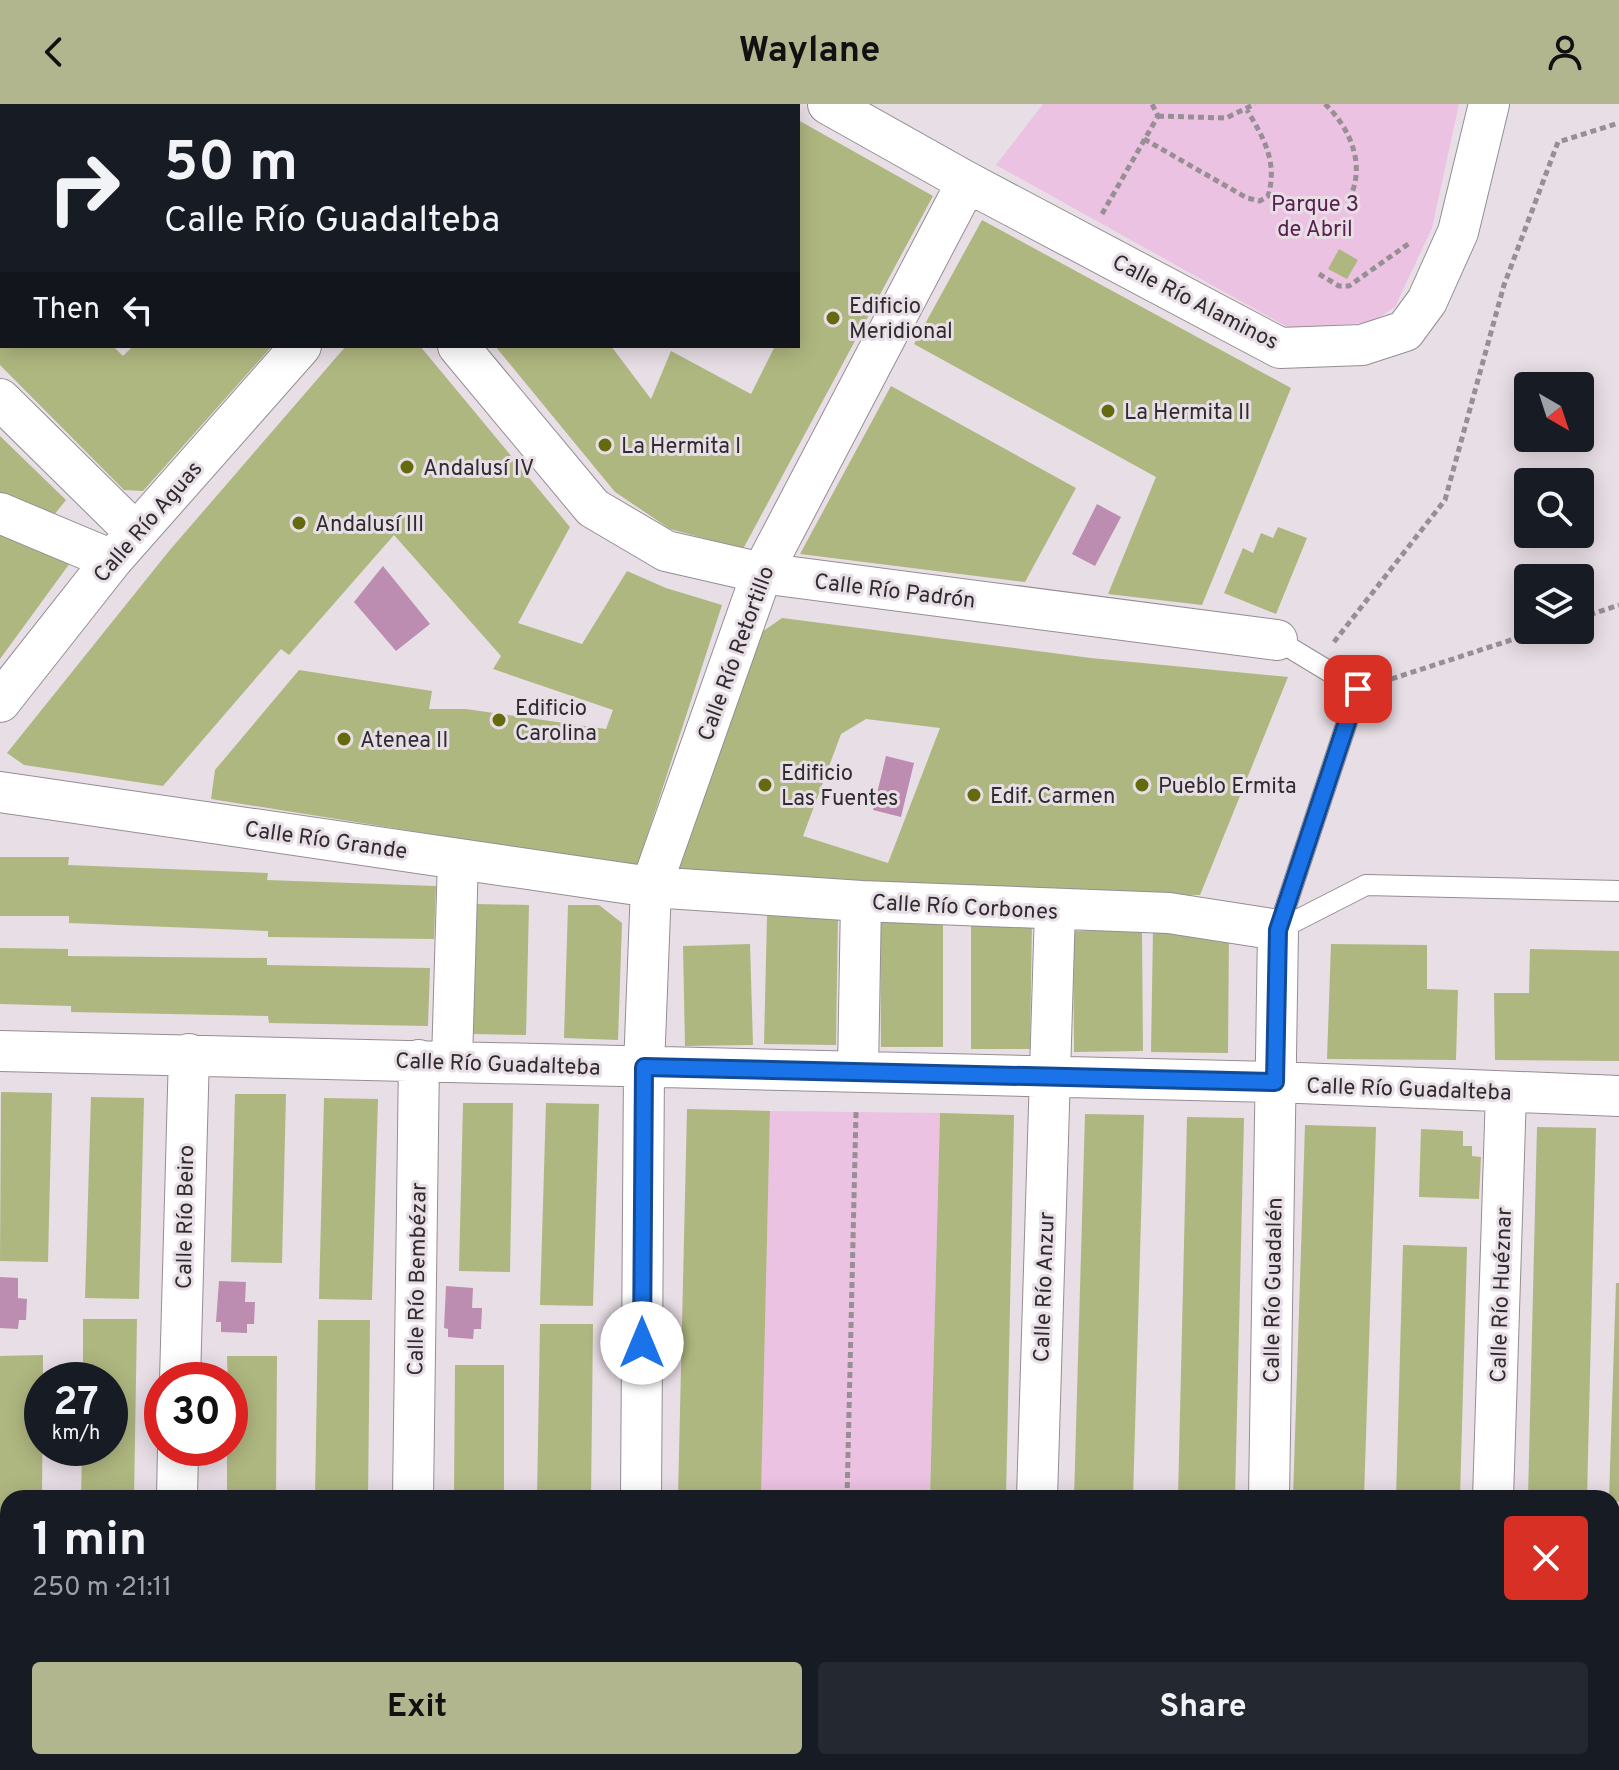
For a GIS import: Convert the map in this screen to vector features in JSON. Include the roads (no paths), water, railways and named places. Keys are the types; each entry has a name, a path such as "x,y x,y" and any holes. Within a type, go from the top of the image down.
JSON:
{"street":[{"name":"Calle Río Alaminos","path":"828,104 967,182 1280,348 1362,345 1405,331 1427,301 1458,232 1489,104"},
{"name":"Calle Río Retortillo","path":"641,1490 644,1067 651,887 762,573 967,182"},
{"name":"Calle Río Aguas","path":"1,698 124,546 299,348"},
{"name":"Calle Río Padrón","path":"460,348 593,508 666,551 762,573 1277,640"},
{"path":"0,399 124,546"},
{"path":"0,513 124,546"},
{"name":"Calle Río Grande","path":"0,792 651,887"},
{"name":"Calle Río Bembézar","path":"413,1490 435,1061 458,859"},
{"name":"Calle Río Corbones","path":"651,887 861,901 1169,913 1278,930"},
{"path":"858,1071 861,901"},
{"name":"Calle Río Anzur","path":"1037,1490 1055,910"},
{"name":"Calle Río Guadalén","path":"1269,1490 1278,930"},
{"name":"Calle Río Guadalteba","path":"0,1051 1275,1082 1619,1096"},
{"name":"Calle Río Beiro","path":"180,1362 189,1054"},
{"name":"Calle Río Huéznar","path":"1493,1490 1506,1092"},
{"path":"177,1490 178,1466"}],"lane":[{"path":"1277,640 1358,689 1278,930"},
{"path":"1278,930 1366,885 1619,891"}],"place":[{"name":"Edificio Meridional","path":"833,318"},
{"name":"La Hermita II","path":"1108,411"},
{"name":"La Hermita I","path":"605,445"},
{"name":"Andalusí IV","path":"407,467"},
{"name":"Andalusí III","path":"299,523"},
{"name":"Edificio Carolina","path":"499,720"},
{"name":"Atenea II","path":"344,739"},
{"name":"Edificio Las Fuentes","path":"765,785"},
{"name":"Pueblo Ermita","path":"1142,785"},
{"name":"Edif. Carmen","path":"974,795"}],"park label":[{"name":"Parque 3 de Abril","path":"1315,216"}]}
